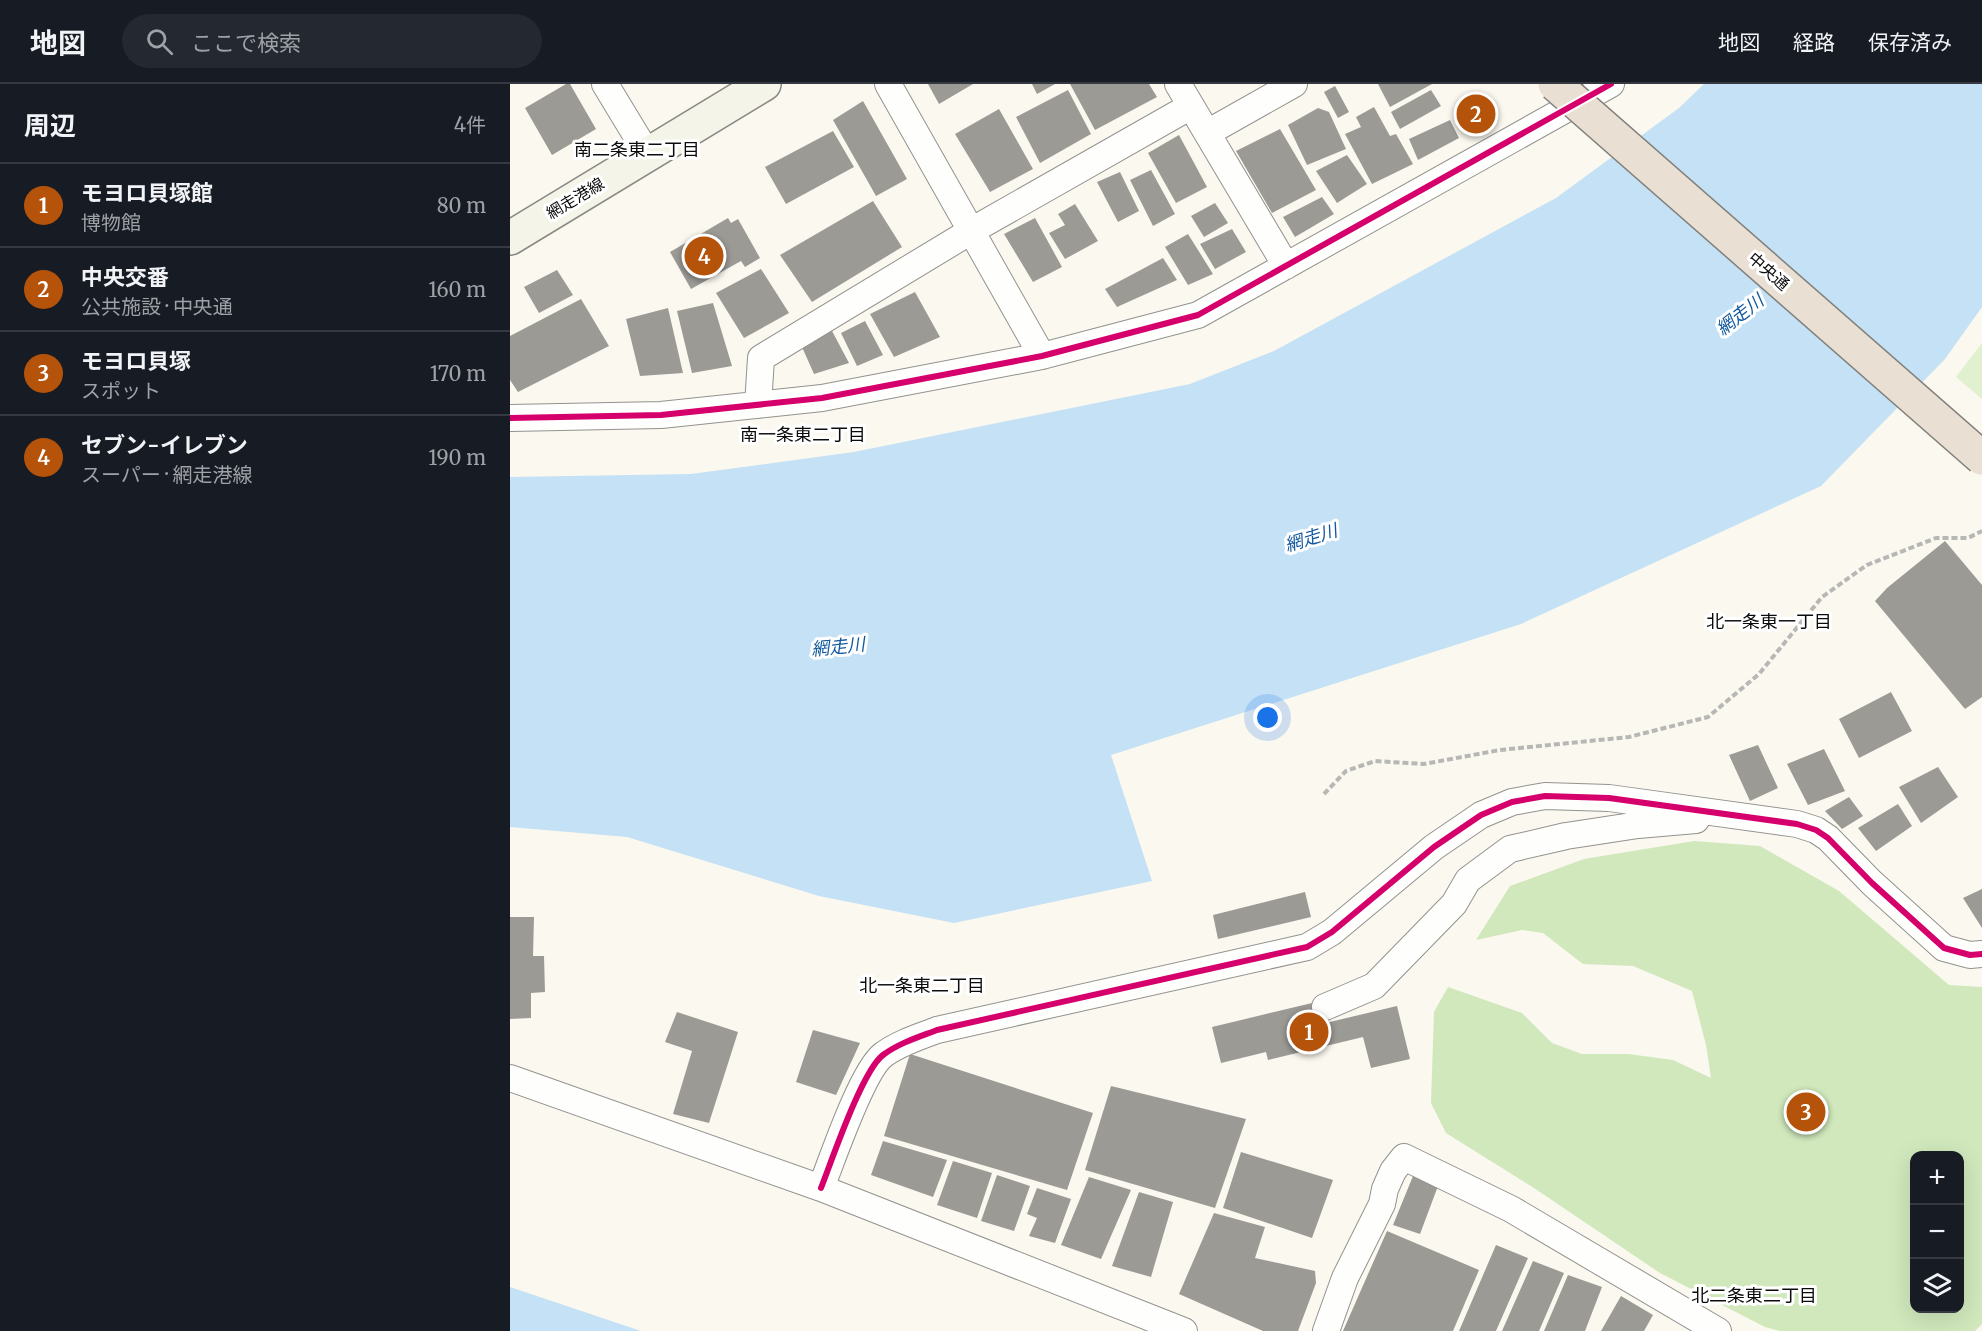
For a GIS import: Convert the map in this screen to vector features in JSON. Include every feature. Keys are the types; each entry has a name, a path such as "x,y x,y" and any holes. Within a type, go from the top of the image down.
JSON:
{"highway":[{"name":"中央通","path":"1556,84 1982,458"}],"main road":[{"name":"網走港線","path":"510,238 764,84"}],"street":[{"path":"605,84 648,155"},
{"path":"888,84 1042,356"},
{"path":"1178,84 1286,266"},
{"path":"1207,133 1294,84"},
{"path":"510,418 661,415 822,398 1042,356 1198,315 1611,84"},
{"path":"758,405 761,358 971,231 1191,106"},
{"path":"821,1188 863,1084 881,1057 920,1036 960,1024 1307,947 1332,932 1434,847 1481,815 1512,802 1545,796 1609,798 1753,816 1816,830 1843,852 1923,931 1944,948 1970,955 1982,954"},
{"path":"1325,1007 1374,986 1454,904 1468,880 1510,849 1566,836 1638,825 1753,816"},
{"path":"510,1078 821,1188 1184,1331"},
{"path":"1326,1331 1345,1278 1382,1204 1385,1189 1393,1171 1404,1157 1511,1209 1718,1331"}],"path":[{"path":"1324,794 1346,771 1375,761 1424,764 1500,750 1629,737 1708,717 1759,674 1822,597 1867,565 1936,538 1968,538 1982,531"}],"green space":[{"path":"1982,343 1982,399 1956,377"},
{"path":"1694,841 1760,846 1839,891 1949,985 1982,987 1982,1324 1975,1331 1780,1331 1765,1327 1660,1273 1531,1186 1446,1133 1431,1103 1434,1012 1448,987 1522,1013 1552,1043 1582,1054 1628,1054 1673,1060 1711,1078 1706,1045 1692,991 1633,966 1583,964 1543,933 1522,930 1476,940 1510,886 1584,859"}],"water":[{"name":"網走川","path":"1704,84 1982,84 1982,307 1945,359 1821,486 1521,624 1111,755 1152,881 954,923 819,896 627,837 510,827 510,477 691,474 854,452 1190,384 1274,351 1556,198 1679,108"},
{"path":"510,1287 641,1331 510,1331"}],"building":[{"path":"566,84 570,84 596,129 552,155 525,108"},
{"path":"928,84 973,84 939,104"},
{"path":"1032,84 1055,84 1037,94"},
{"path":"1070,84 1149,84 1157,97 1095,130"},
{"path":"1378,84 1432,84 1390,107"},
{"path":"1335,86 1349,112 1338,118 1324,92"},
{"path":"1068,90 1091,134 1040,163 1016,117"},
{"path":"1431,90 1441,106 1400,129 1391,112"},
{"path":"1475,93 1497,114 1476,134 1455,114"},
{"path":"863,101 907,179 876,196 833,120"},
{"path":"1374,107 1390,136 1396,134 1413,164 1372,184 1345,134 1361,127 1356,117"},
{"path":"1318,108 1329,112 1346,149 1307,165 1288,125"},
{"path":"999,109 1033,169 990,192 955,134"},
{"path":"1450,120 1459,138 1418,160 1409,139"},
{"path":"1280,129 1316,190 1272,213 1236,151"},
{"path":"833,131 854,167 786,204 765,167"},
{"path":"1179,135 1207,187 1176,203 1148,153"},
{"path":"1347,155 1367,184 1337,203 1316,171"},
{"path":"1151,170 1175,214 1153,226 1130,180"},
{"path":"1120,172 1139,211 1118,222 1097,182"},
{"path":"1322,197 1334,214 1295,237 1283,217"},
{"path":"873,201 902,247 812,302 780,255"},
{"path":"1215,203 1228,223 1204,237 1191,216"},
{"path":"1075,204 1098,241 1065,259 1049,233 1065,225 1058,214"},
{"path":"728,218 731,223 738,219 760,258 745,267 741,261 691,289 670,252"},
{"path":"1035,218 1062,267 1033,282 1004,234"},
{"path":"1232,229 1246,252 1215,269 1200,244"},
{"path":"1188,234 1213,274 1188,285 1165,247"},
{"path":"1163,258 1177,280 1117,307 1105,289"},
{"path":"761,269 789,313 744,338 716,293"},
{"path":"557,270 573,295 539,313 524,287"},
{"path":"915,292 940,337 894,357 870,314"},
{"path":"581,299 609,346 518,392 510,380 510,336"},
{"path":"713,303 732,366 692,373 677,311"},
{"path":"668,308 683,373 640,376 626,319"},
{"path":"865,321 883,355 857,366 841,333"},
{"path":"831,329 849,363 814,374 802,347"},
{"path":"1945,541 1982,585 1982,697 1965,709 1875,601 1887,588"},
{"path":"1891,692 1912,731 1859,758 1839,719"},
{"path":"1758,745 1778,788 1750,801 1729,755"},
{"path":"1824,749 1845,791 1808,805 1787,764"},
{"path":"1938,767 1958,797 1921,823 1899,787"},
{"path":"1849,797 1863,816 1842,829 1825,811"},
{"path":"1898,804 1912,826 1876,851 1858,828"},
{"path":"1982,889 1982,928 1963,898"},
{"path":"1305,892 1311,917 1218,939 1213,915"},
{"path":"510,917 534,917 533,956 544,956 545,992 531,993 531,1018 510,1019"},
{"path":"1312,1003 1317,1025 1397,1006 1410,1059 1371,1068 1363,1037 1268,1060 1266,1052 1221,1063 1212,1027"},
{"path":"677,1012 738,1032 709,1123 673,1114 692,1051 665,1042"},
{"path":"813,1030 860,1043 836,1095 796,1082"},
{"path":"910,1054 1093,1113 1067,1190 884,1136"},
{"path":"1111,1086 1246,1119 1215,1208 1085,1170"},
{"path":"883,1141 947,1160 933,1197 871,1175"},
{"path":"1241,1152 1333,1180 1312,1238 1223,1208"},
{"path":"953,1161 992,1173 977,1218 937,1205"},
{"path":"997,1175 1030,1186 1014,1231 981,1221"},
{"path":"1413,1176 1438,1186 1420,1234 1393,1225"},
{"path":"1089,1177 1131,1190 1101,1259 1061,1245"},
{"path":"1037,1188 1071,1199 1055,1243 1029,1236 1037,1218 1027,1214"},
{"path":"1139,1192 1173,1202 1151,1277 1112,1266"},
{"path":"1214,1213 1265,1227 1255,1258 1315,1271 1316,1283 1298,1331 1263,1331 1179,1294"},
{"path":"1387,1231 1479,1270 1453,1331 1343,1331"},
{"path":"1496,1245 1528,1258 1496,1331 1459,1331"},
{"path":"1533,1261 1564,1273 1539,1331 1502,1331"},
{"path":"1568,1275 1602,1287 1585,1331 1544,1331"},
{"path":"1621,1296 1653,1315 1644,1331 1601,1331"}],"cycle path":[{"path":"510,418 661,415 822,398 1042,356 1198,315 1611,84"},
{"path":"821,1188 848,1117 866,1079 883,1055 896,1047 937,1030 1307,947 1332,932 1434,847 1481,815 1512,802 1545,796 1609,798 1797,824 1816,830 1828,838 1872,883 1944,948 1970,955 1982,954"}],"place":[{"name":"中央交番","path":"1476,114"},
{"name":"セブン-イレブン","path":"704,256"},
{"name":"モヨロ貝塚館","path":"1309,1032"},
{"name":"モヨロ貝塚","path":"1806,1112"}],"district":[{"name":"南二条東二丁目","path":"637,150"},
{"name":"南一条東二丁目","path":"803,435"},
{"name":"北一条東一丁目","path":"1769,622"},
{"name":"北一条東二丁目","path":"922,986"},
{"name":"北二条東二丁目","path":"1754,1296"}]}
